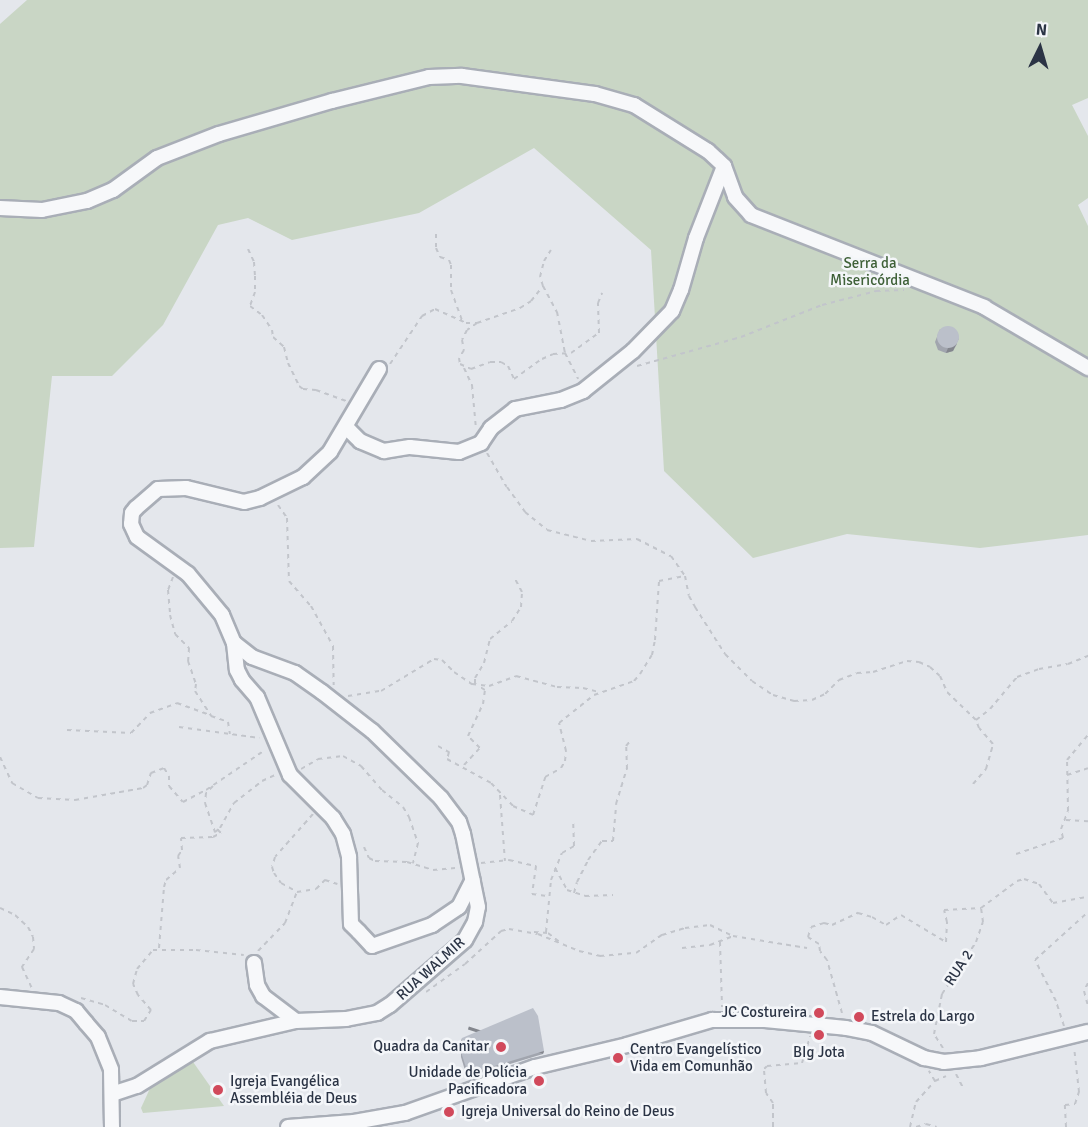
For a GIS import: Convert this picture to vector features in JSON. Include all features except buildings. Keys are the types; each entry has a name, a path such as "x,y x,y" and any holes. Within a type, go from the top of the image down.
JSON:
{"street":[{"path":"0,208 42,210 87,201 112,190 157,158 208,138 342,98 429,76 462,76 595,94 634,105 708,151 724,166 735,197 751,215 984,307 1088,368"},
{"path":"346,427 360,441 384,452 410,447 459,452 481,443 491,428 515,410 561,400 583,391 633,351 672,310 681,290 696,238 724,166"},
{"path":"379,369 330,452 315,468 260,498 244,502 210,492 175,487 152,492 132,513 132,529 147,545 183,570 207,594 222,615 234,643 237,670 242,680 257,697 274,741 289,771 338,824 347,848 351,924 372,946 432,925 454,912 462,903 471,870"},
{"name":"RUA WALMIR","path":"112,1094 137,1086 210,1041 296,1021 360,1018 390,1005 471,933 478,907 471,870 459,822 441,798 372,731 335,700 295,673 252,657 234,643"},
{"path":"254,961 257,985 263,996 296,1021"},
{"path":"0,997 59,1003 76,1011 98,1037 109,1059 112,1127"},
{"path":"288,1127 354,1122 405,1113 535,1067 723,1019 846,1028 872,1034 929,1059 949,1062 1088,1032"}],"path":[{"path":"436,234 436,248 441,257 449,260 451,265 451,290 462,321"},
{"path":"248,249 254,262 255,276 255,292 250,306 262,315 272,330 273,336 284,346 288,363 299,386 358,404"},
{"path":"550,250 541,270 540,283 557,312 565,353 579,380"},
{"path":"543,286 539,294 520,308 477,323 467,330 462,340 464,350 459,358 472,385 474,422 481,443 520,506 547,530 591,541 637,539 671,556 685,576 690,596 725,654 752,681 773,695 794,701 812,700 825,693 839,680 857,673 873,672 907,662 919,662 930,667 940,676 947,692 976,720 979,728 993,744 986,769 973,784"},
{"path":"630,369 741,337 822,305 876,291 915,291"},
{"path":"464,368 471,369 490,362 501,362 508,366 514,379 542,359 571,353 599,333 598,303 602,293"},
{"path":"379,369 391,364 422,316 435,309 441,309 462,321 477,323"},
{"path":"282,487 277,507 287,518 289,581 311,606 333,646 335,700 381,691 434,658 442,660 458,675 485,690 478,717 468,736 480,748 464,766"},
{"path":"183,570 169,580 170,615 175,634 189,648 188,661 196,684 195,691 211,716"},
{"path":"438,746 449,752 447,759 464,766 491,783 513,806 533,815 545,777 561,768 565,761 566,751 559,723 599,692 634,681 647,666 655,640 659,580 685,576"},
{"path":"475,684 475,678 484,663 490,639 512,621 521,607 522,592 515,579"},
{"path":"976,720 990,709 1017,677 1039,669 1068,664 1088,656"},
{"path":"475,684 489,686 516,676 557,687 583,688 599,692"},
{"path":"67,730 131,733 150,713 177,704 228,722 230,734"},
{"path":"179,727 274,741"},
{"path":"1016,854 1032,846 1063,838 1061,829 1065,820 1067,760 1088,735"},
{"path":"574,894 582,872 602,841 614,841 616,804 627,769 626,746 631,740"},
{"path":"0,757 12,783 38,798 56,801 75,800 143,788 147,785 151,773 164,768 169,776 169,786 183,802 216,783 274,741"},
{"path":"218,830 234,804 244,794 318,759 343,756 352,759 403,807 418,843 413,863"},
{"path":"1067,775 1088,768"},
{"path":"216,783 206,794 205,803 215,832 218,830"},
{"path":"500,794 505,861"},
{"path":"323,808 313,814 282,846 273,862 274,873 281,883 297,892 316,889 325,880"},
{"path":"1065,820 1088,820"},
{"path":"546,932 548,896 555,868 562,853 574,846 573,821"},
{"path":"159,948 164,887 166,880 180,868 178,856 182,850 181,838 213,837 221,833 218,830"},
{"path":"364,847 369,858 375,861 413,863 433,870 471,870 505,861 536,866 532,894 548,896"},
{"path":"555,868 562,885 574,894 613,895"},
{"path":"846,1028 827,960 820,951 819,944 808,937 811,927 824,923 832,925 858,913 872,916 886,925 901,915 946,942 947,922 944,910 981,908 1008,886 1024,879 1038,884 1053,903 1088,897"},
{"path":"77,997 105,1005 132,1021 144,1021 151,1010 135,991 134,977 148,953 159,948 216,951 254,961 260,947 282,929 297,892"},
{"path":"0,908 15,915 28,927 33,937 34,949 22,967 27,980 40,1000"},
{"name":"RUA 2","path":"963,1088 934,1034 942,994 976,942 983,922 981,908"},
{"path":"1066,1127 1065,1106 1075,1104 1079,1092 1077,1063 1056,1001 1035,960 1088,912"},
{"path":"528,932 587,953 615,956 636,953 662,935 685,928 710,926 733,936 807,948"},
{"path":"423,993 435,988 501,931 546,932 563,944"},
{"path":"682,948 701,947 733,936"},
{"path":"720,942 723,1019"},
{"path":"1088,982 1084,991 1088,1006"},
{"path":"773,1127 773,1102 766,1093 764,1069 768,1066 802,1063 813,1025"},
{"path":"910,1127 916,1102 935,1081 930,1074 929,1059"},
{"path":"916,1127 926,1124 937,1127"}],"green space":[{"name":"Serra da Misericórdia","path":"27,0 1088,0 1088,98 1072,105 1088,136 1088,198 1078,205 1088,226 1088,535 980,548 847,534 753,558 664,471 651,250 534,148 419,213 292,240 248,218 218,225 163,325 112,376 52,376 34,547 0,548 0,24"},
{"path":"191,1059 224,1106 143,1113 141,1108 152,1084"}],"place":[{"name":"JC Costureira","path":"819,1013"},
{"name":"Estrela do Largo","path":"859,1017"},
{"name":"BIg Jota","path":"819,1035"},
{"name":"Quadra da Canitar","path":"501,1047"},
{"name":"Centro Evangelístico Vida em Comunhão","path":"618,1058"},
{"name":"Unidade de Polícia Pacificadora","path":"539,1081"},
{"name":"Igreja Evangélica Assembléia de Deus","path":"218,1090"},
{"name":"Igreja Universal do Reino de Deus","path":"449,1112"}]}
